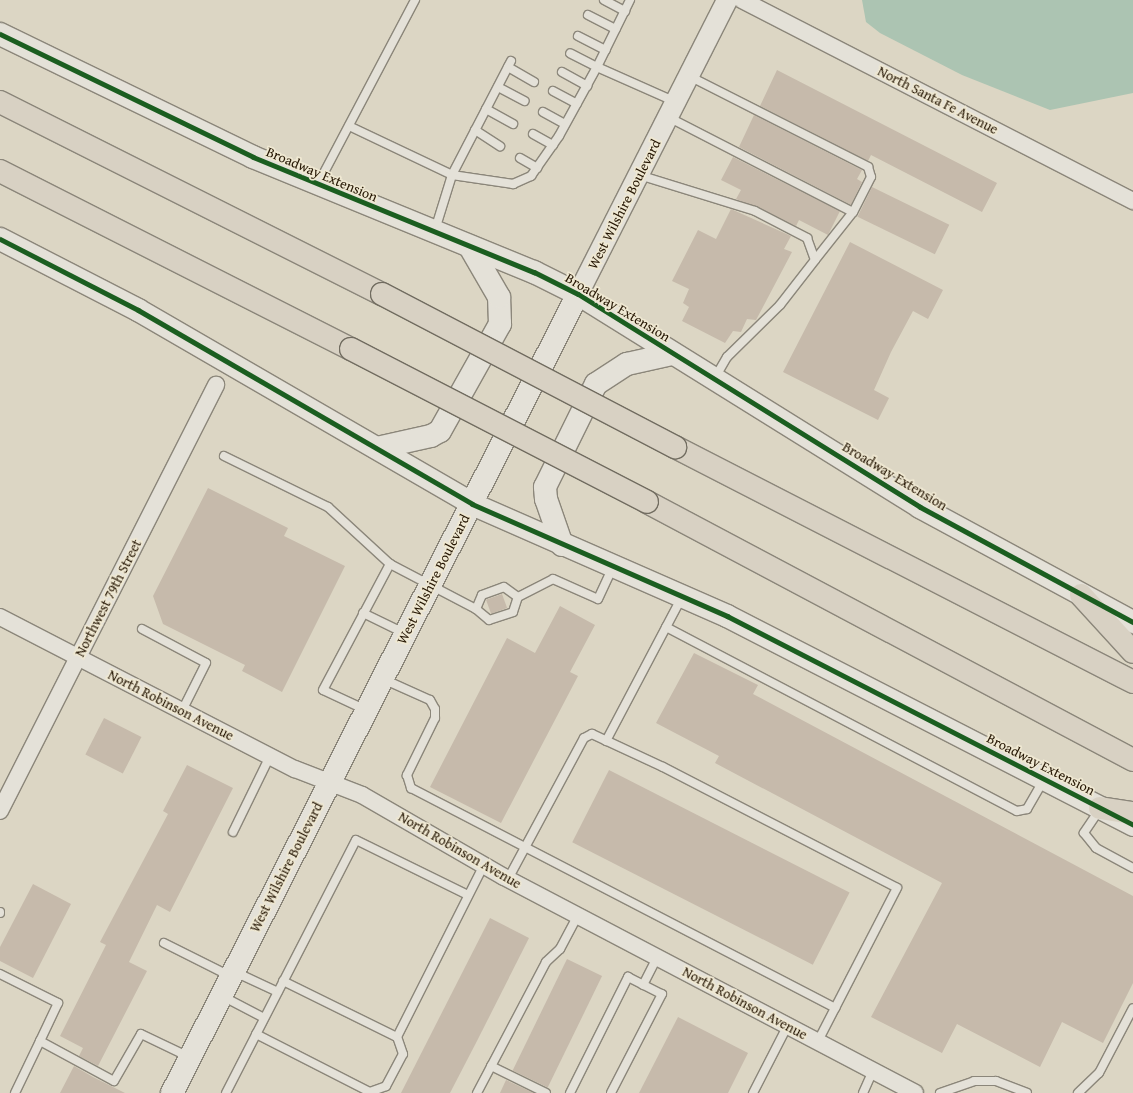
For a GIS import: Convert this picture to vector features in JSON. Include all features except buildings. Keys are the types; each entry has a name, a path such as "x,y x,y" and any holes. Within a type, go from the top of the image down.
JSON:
{"highway":[{"path":"0,102 382,294 675,447 1133,682"},
{"path":"0,171 351,349 647,502 1133,760"},
{"path":"1081,595 1133,652"},
{"path":"1100,808 1133,813"}],"main road":[{"name":"Broadway Extension","path":"0,34 114,92 318,185 534,272 578,294 672,354 920,507 1133,622"},
{"name":"Broadway Extension","path":"0,239 138,310 472,504 682,597 1133,825"},
{"path":"377,448 427,438 440,431 500,324 499,297 470,247"},
{"name":"West Wilshire Boulevard","path":"172,1093 578,294"},
{"path":"562,545 546,499 546,487 596,384 627,364 672,354"}],"street":[{"name":"West Wilshire Boulevard","path":"578,294 727,0"},
{"name":"North Santa Fe Avenue","path":"742,0 1133,201"},
{"name":"Northwest 79th Street","path":"0,811 216,385"},
{"name":"North Robinson Avenue","path":"0,617 270,756 394,812 508,879 658,956 915,1093"}],"lane":[{"path":"318,185 415,0"},
{"path":"604,0 625,11"},
{"path":"349,126 452,175 513,184 531,176 553,145 577,104 606,50 630,0"},
{"path":"588,15 616,29"},
{"path":"578,36 606,50"},
{"path":"570,53 853,212"},
{"path":"434,233 452,175 509,64 534,82"},
{"path":"562,72 587,86"},
{"path":"689,76 868,167 871,176 853,212 780,305 727,357 714,380"},
{"path":"498,87 524,101"},
{"path":"553,91 577,104"},
{"path":"486,109 513,124"},
{"path":"543,112 565,124"},
{"path":"475,130 500,146"},
{"path":"533,134 553,145"},
{"path":"520,158 537,168"},
{"path":"638,175 755,211 807,238 815,260"},
{"path":"224,456 328,507 390,564 476,609 489,620 513,612 518,597 553,579 598,599 613,567"},
{"path":"366,710 323,690 390,564"},
{"path":"476,609 482,595 504,587 518,597"},
{"path":"606,741 682,597"},
{"path":"363,613 405,633"},
{"path":"666,627 1017,811 1027,809 1044,779"},
{"path":"142,629 206,663 182,711"},
{"path":"382,679 430,700 435,709 435,718 407,775 411,788 835,1008"},
{"path":"508,879 584,738 592,734 663,766 897,888 818,1041"},
{"path":"233,832 270,756"},
{"path":"1100,808 1084,833 1096,848 1133,868"},
{"path":"226,1093 356,840 468,895"},
{"path":"397,1037 484,865"},
{"path":"477,1093 546,962 560,949 578,915"},
{"path":"164,943 232,974 278,992"},
{"path":"643,984 658,956"},
{"path":"0,974 58,1003 15,1093"},
{"path":"570,1093 628,976 662,994 612,1093"},
{"path":"256,1034 367,1092 386,1086 403,1054 397,1037 283,981"},
{"path":"221,996 264,1018"},
{"path":"1078,1093 1099,1073 1133,1008"},
{"path":"753,1093 788,1025"},
{"path":"40,1041 114,1080 141,1034 190,1058"},
{"path":"491,1066 546,1093"},
{"path":"863,1093 873,1071"},
{"path":"940,1093 974,1081 996,1081 1027,1093"}],"shaded area":[{"path":"862,0 1133,0 1133,93 1050,110 962,75 880,33 866,22"}],"cycle path":[{"path":"0,34 253,157 534,272 578,294 920,507 1133,622"},
{"path":"0,239 138,310 472,504 727,616 1133,825"}]}
